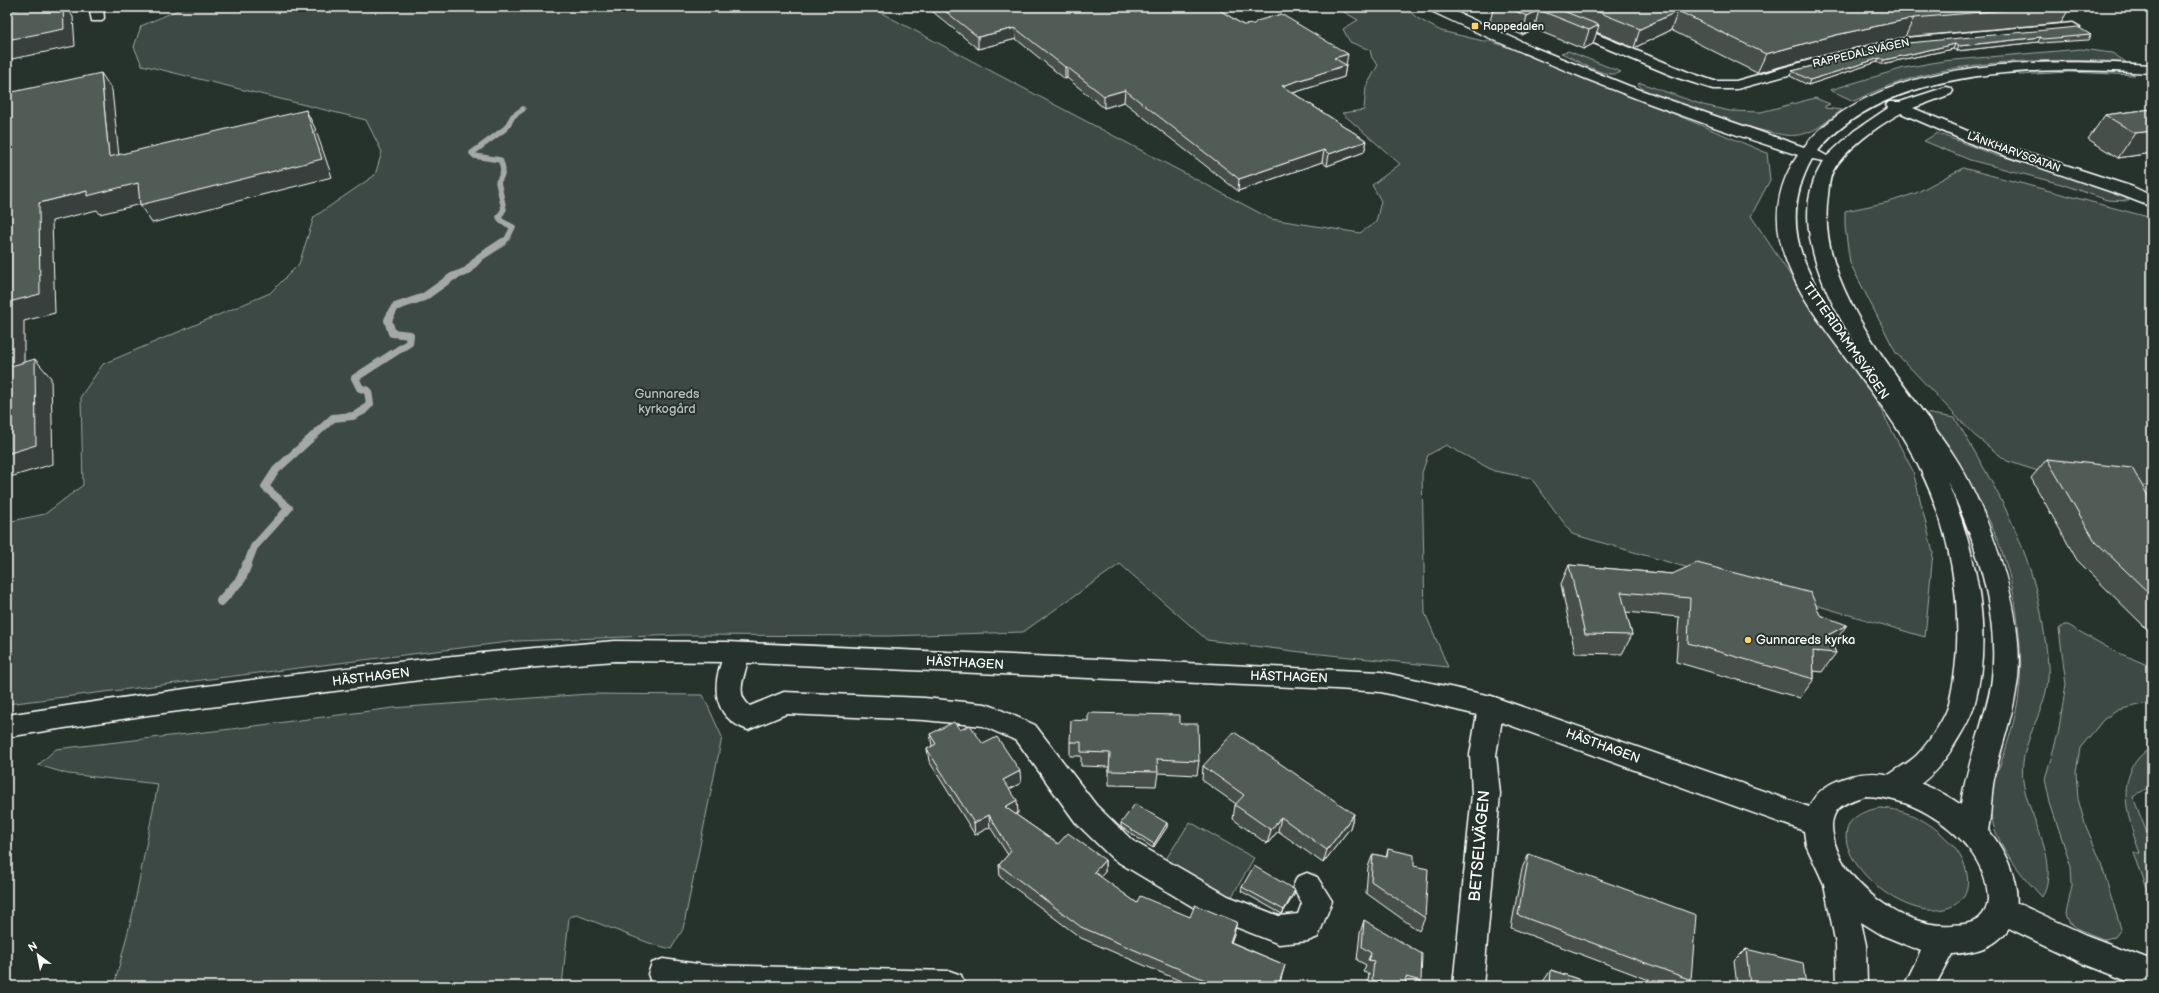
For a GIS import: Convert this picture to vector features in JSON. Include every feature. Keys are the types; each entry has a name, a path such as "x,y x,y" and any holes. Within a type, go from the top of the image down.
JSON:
{"street":[{"path":"1434,7 1487,32 1702,120 1831,161"},
{"name":"RAPPEDALSVÄGEN","path":"1519,7 1654,64 1705,83 1723,86 1737,85 1832,58 1905,42 2073,27"},
{"path":"1615,85 1654,64"},
{"name":"TITTERIDAMMSVÄGEN","path":"1892,787 1927,764 1960,708 1967,664 1969,627 1963,566 1952,519 1930,468 1917,443 1820,308 1796,266 1788,233 1787,219 1789,200 1796,174 1807,153 1836,124 1878,98 1906,87 1937,80 2017,67 2084,66 2152,69"},
{"name":"TITTERIDAMMSVÄGEN","path":"1974,834 1978,789 2000,708 2006,665 2002,610 1971,509 1946,460 1913,410 1871,352 1832,284 1824,262 1817,222 1822,178 1831,161 1862,131 1901,108 1932,94 1991,82 2065,75 2152,78"},
{"name":"LÄNKHARVSGATAN","path":"1878,98 1983,143 2127,191 2152,202"},
{"name":"HÄSTHAGEN","path":"7,726 148,704 525,658 615,652 671,651 737,653 1336,679 1381,682 1492,707 1818,823"},
{"path":"737,653 727,695 736,712 748,719 784,703 924,709 985,715 1026,733 1086,814 1123,850 1218,906 1279,930 1308,927 1317,901 1307,887"},
{"name":"BETSELVÄGEN","path":"1468,986 1486,794 1483,755 1492,707"},
{"path":"1838,880 1863,905 1894,925 1927,938 1943,940 1970,938 1982,934 1991,928 2002,910 2003,886 1999,873 1989,853 1974,834 1944,809 1909,792 1892,787 1865,784 1841,790 1825,803 1818,823 1822,850 1838,880 1851,945 1852,986"},
{"path":"2002,910 2072,945 2152,975"},
{"path":"1919,986 1943,940"},
{"path":"663,974 705,980 862,982 950,986"}],"green space":[{"name":"Gunnareds kyrkogård","path":"185,7 870,7 1271,219 1360,233 1376,222 1381,201 1372,185 1400,164 1342,113 1364,110 1366,87 1378,65 1372,58 1370,50 1350,42 1343,29 1358,20 1335,7 1405,7 1417,18 1441,31 1483,41 1490,41 1557,65 1767,153 1770,180 1751,216 1814,311 1868,385 1913,471 1933,552 1925,637 1572,534 1531,478 1494,471 1446,445 1428,455 1422,473 1425,613 1448,667 1301,652 1207,640 1120,564 1023,632 888,636 681,635 517,641 7,704 7,522 45,514 83,485 81,396 103,364 270,293 299,264 314,217 375,175 382,152 366,120 142,65 134,47 141,26"},
{"path":"2081,49 2112,53 2126,62 2056,60 1987,64 1919,76 1886,87 1854,101 1830,90 1904,68 1943,61"},
{"path":"1568,51 1621,72 1608,74 1600,72 1561,53"},
{"path":"2031,70 2127,70 2135,75 2069,72 2020,75 2015,72"},
{"path":"1641,83 1703,105 1730,111 1761,112 1815,98 1830,104 1825,106 1825,108 1842,110 1814,130 1791,136 1767,132 1680,106 1645,90 1638,84"},
{"path":"1937,133 1997,156 2002,156 2092,184 2129,201 2107,200 2061,184 1970,160 1924,141"},
{"path":"1963,168 2152,218 2152,485 2138,487 2050,475 2007,461 1974,435 1896,353 1850,263 1845,227 1845,211 1889,202 1916,193"},
{"path":"1925,413 1955,418 1985,470 2011,520 2031,572 2044,631 2048,679 2042,705 2024,755 2023,781 2026,795 2046,854 2048,868 2047,883 2042,897 2013,863 2004,849 1997,836 1992,821 1990,807 1993,782 2011,732 2020,688 2020,638 2012,587 2005,560 1983,508 1956,460"},
{"path":"2064,625 2068,625 2112,650 2152,667 2152,702 2118,710 2104,719 2080,748 2076,772 2078,799 2085,824 2099,857 2121,929 2115,937 2103,939 2078,929 2069,922 2066,914 2072,885 2071,866 2050,803 2045,779 2058,734 2066,684 2059,629"},
{"path":"588,694 703,695 722,737 683,929 671,949 649,943 577,915 569,917 562,986 114,986 133,912 158,784 68,774 38,765 56,749 231,729 393,708"},
{"path":"2152,747 2152,785 2133,797 2152,846 2152,902 2134,853 2140,853 2131,825 2126,796 2127,782 2131,769 2139,757"},
{"path":"1880,808 1901,811 1920,819 1938,831 1953,846 1961,857 1966,868 1968,879 1962,898 1955,905 1944,909 1929,910 1908,905 1888,894 1870,880 1855,862 1847,845 1847,829 1858,816"},
{"path":"1190,822 1254,858 1230,900 1164,862"}],"building":[{"path":"28,7 63,7 64,29 7,40 7,11"},
{"path":"940,7 1215,7 1243,25 1254,24 1257,21 1281,14 1348,54 1334,58 1346,65 1282,86 1367,141 1329,154 1324,150 1239,179 1125,90 1104,96 1015,28 978,37"},
{"path":"1506,7 1553,7 1599,25 1589,30 1539,10 1527,16"},
{"path":"1586,7 2038,7 1914,18 1836,35 1766,54 1678,11 1640,29"},
{"path":"2078,27 2091,35 2043,39 2041,37 1959,46 1955,44 1884,60 1880,58 1810,80 1792,71 1908,43"},
{"path":"101,73 109,157 306,110 322,159 140,205 138,183 87,196 87,191 39,203 40,294 9,302 8,367 35,359 36,445 7,454 8,93"},
{"path":"2152,109 2152,131 2135,133 2105,115"},
{"path":"2047,459 2132,468 2152,503 2152,596 2095,541"},
{"path":"1697,563 1811,593 1820,615 1847,625 1828,635 1836,653 1813,651 1814,679 1688,643 1690,598 1621,592 1632,635 1585,634 1569,565 1672,574"},
{"path":"1088,713 1180,715 1180,724 1198,724 1199,761 1157,759 1158,772 1109,771 1110,753 1081,752 1081,742 1070,742 1071,720 1088,721"},
{"path":"954,722 960,730 970,725 983,744 997,737 1020,771 1003,780 1017,800 1005,807 1058,844 1068,833 1105,860 1094,872 1137,903 1140,896 1190,917 1195,905 1237,922 1230,942 1285,965 1278,986 1219,986 1081,927 999,865 1011,851 989,815 974,823 927,749 936,744 930,734"},
{"path":"1234,732 1354,814 1327,850 1281,817 1271,830 1235,805 1244,795 1203,766"},
{"path":"1135,804 1167,823 1154,844 1121,823"},
{"path":"1388,849 1414,855 1414,866 1428,869 1425,918 1371,881 1373,854 1387,857"},
{"path":"1529,854 1696,915 1691,980 1518,915"},
{"path":"1254,866 1295,890 1284,910 1242,887"},
{"path":"1364,920 1422,954 1421,981 1406,977 1405,986 1395,986 1372,980 1374,961 1368,960 1371,953 1362,947"},
{"path":"1746,949 1803,963 1806,986 1750,986"},
{"path":"1551,970 1598,986 1550,986"}],"waterway":[{"path":"501,243 507,239 513,227 501,221 499,217 504,209 498,182 503,169 500,160 475,156 472,153 506,128 513,116 523,109"},
{"path":"247,565 254,547 289,508 265,487 276,470 333,418 353,416 363,411 370,404 368,391 360,388 355,378 409,343 410,335 392,333 388,320 395,307 424,297 452,277 467,271 480,257 503,242"},
{"path":"221,601 241,579 247,564"}],"place":[{"name":"Rappedalen","path":"1475,26"},
{"name":"Gunnareds kyrka","path":"1748,640"}]}
